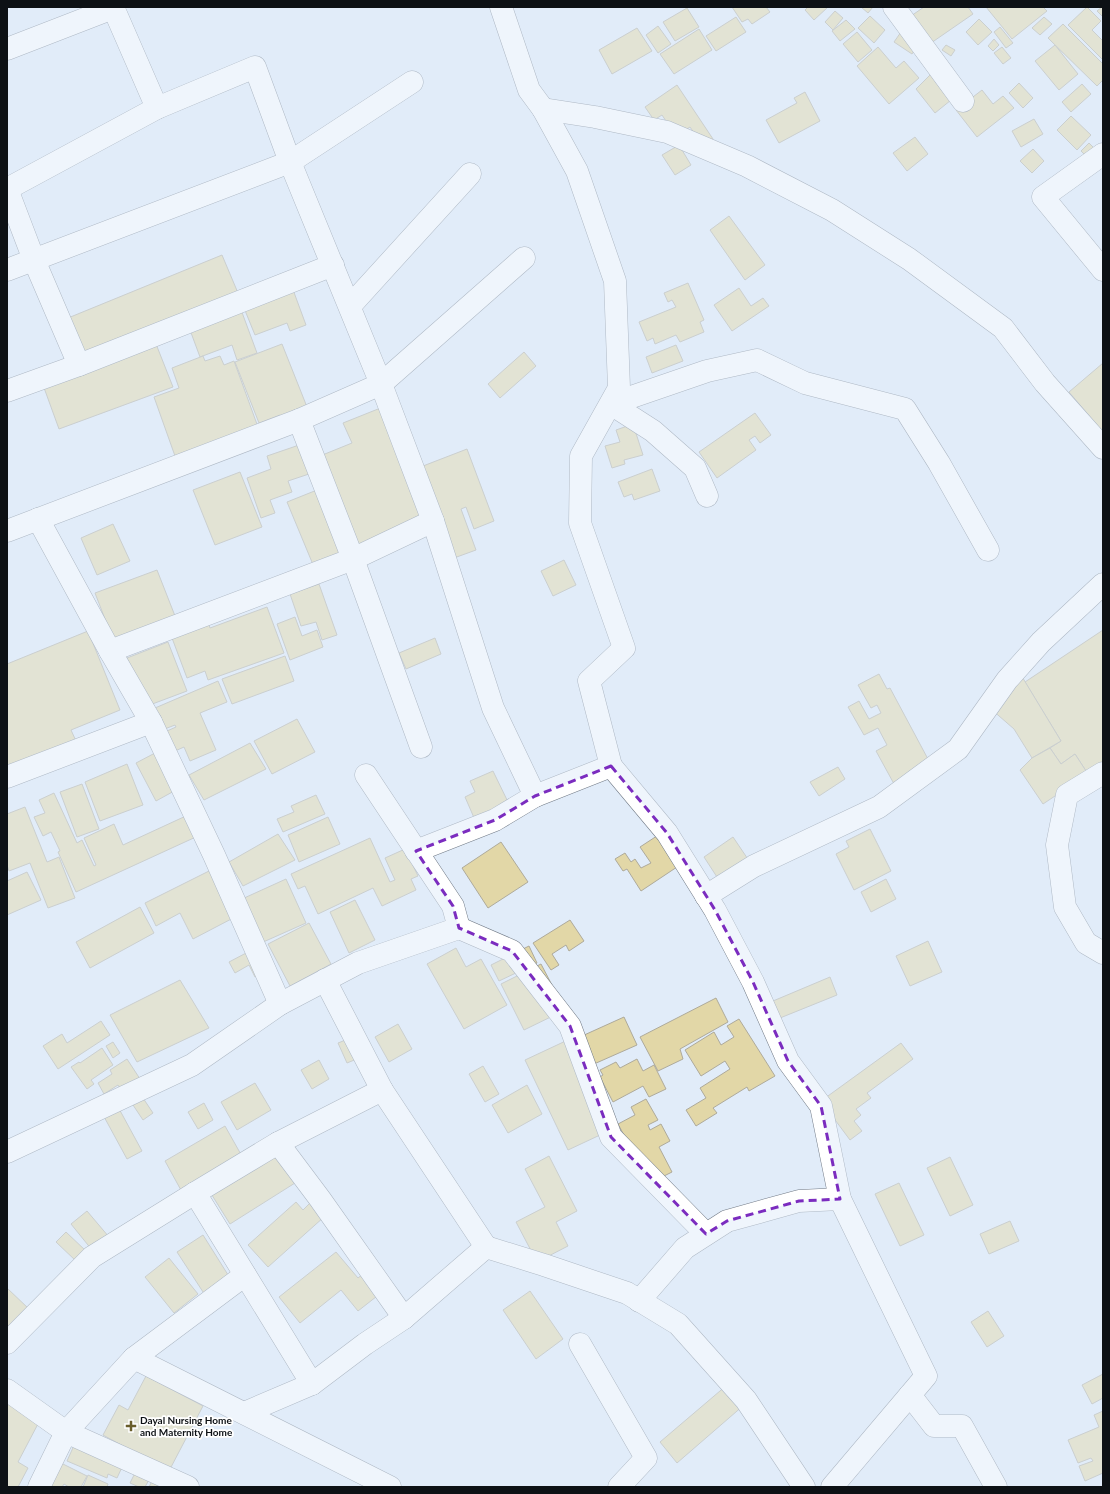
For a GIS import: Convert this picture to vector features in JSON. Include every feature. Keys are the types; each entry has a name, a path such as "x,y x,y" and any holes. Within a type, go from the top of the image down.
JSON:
{"street":[{"path":"501,7 529,90 543,109 577,171 615,281 620,388 581,456 580,523 624,648 589,680 611,766 667,833 706,896 753,982 788,1062 821,1106 840,1199 926,1376 832,1487"},
{"path":"894,7 963,101"},
{"path":"7,49 113,8 157,108"},
{"path":"79,365 34,260 7,189 157,108 255,67 290,162 350,306 433,521 493,708 535,796"},
{"path":"7,270 290,162 412,82"},
{"path":"543,109 595,116 667,132 747,166 832,210 909,259 1003,328 1045,383 1103,448"},
{"path":"1103,154 1043,197 1103,270"},
{"path":"350,306 470,174"},
{"path":"7,531 299,420 381,384 524,258"},
{"path":"7,391 79,365 333,265"},
{"path":"610,404 707,372 757,360 805,383 905,409 939,463 988,550"},
{"path":"610,404 653,431 695,468 707,496"},
{"path":"299,420 353,559 421,746"},
{"path":"38,519 110,651 151,722 214,855 280,1004"},
{"path":"110,651 353,559 433,521"},
{"path":"706,896 754,866 879,807 958,749 1008,680 1041,642 1103,584"},
{"path":"7,777 151,722"},
{"path":"416,851 495,820 535,796 611,766"},
{"path":"1103,773 1067,795 1057,845 1065,907 1086,943 1103,953"},
{"path":"366,775 453,906 458,928"},
{"path":"7,1152 192,1065 280,1004 358,963 458,928 512,951 570,1026 611,1137 706,1234"},
{"path":"324,980 382,1090 486,1247 627,1293 678,1324 746,1400 804,1487"},
{"path":"7,1343 92,1257 194,1193 278,1143 382,1090"},
{"path":"278,1143 320,1199 404,1318"},
{"path":"194,1193 312,1384"},
{"path":"639,1301 685,1248 727,1221 799,1201 840,1199"},
{"path":"244,1413 312,1384 365,1344 404,1318 486,1247"},
{"path":"39,1487 66,1432 134,1358 245,1275"},
{"path":"580,1344 646,1458 619,1487"},
{"path":"134,1358 390,1487"},
{"path":"7,1390 66,1432 188,1487"},
{"path":"910,1395 934,1426 962,1426 996,1487"}],"highlighted area":[{"path":"611,766 667,833 715,910 753,982 788,1061 821,1106 840,1199 799,1201 727,1221 706,1234 611,1137 570,1026 512,951 459,928 453,906 416,851 495,820 535,796"}],"building":[{"path":"732,7 766,7 770,12 752,24 748,19 742,22"},
{"path":"808,7 828,7 814,20 805,10"},
{"path":"861,7 873,7 868,13"},
{"path":"924,7 968,7 973,14 931,43 911,16"},
{"path":"986,7 1043,7 1047,11 1012,39"},
{"path":"1087,7 1101,21 1092,30 1103,41 1103,60 1068,25"},
{"path":"1103,7 1103,17 1097,11"},
{"path":"687,8 699,27 675,41 663,22"},
{"path":"835,11 843,18 833,30 825,22"},
{"path":"870,16 885,30 874,43 858,28"},
{"path":"736,17 746,32 716,51 706,36"},
{"path":"1044,17 1052,24 1040,35 1032,28"},
{"path":"979,19 992,32 978,45 966,32"},
{"path":"846,20 855,29 840,41 832,31"},
{"path":"1063,24 1103,64 1103,80 1097,86 1048,38"},
{"path":"658,26 671,44 658,53 646,35"},
{"path":"1000,27 1013,43 1006,48 994,32"},
{"path":"637,28 652,51 612,74 599,50"},
{"path":"699,29 712,50 674,74 660,54"},
{"path":"857,32 872,50 858,62 843,44"},
{"path":"901,32 919,44 912,54 894,42"},
{"path":"994,39 999,45 993,51 988,46"},
{"path":"946,45 955,50 951,56 942,50"},
{"path":"1055,45 1078,74 1059,90 1035,61"},
{"path":"878,47 896,68 904,61 919,78 889,104 857,66"},
{"path":"1002,47 1011,58 1003,64 994,53"},
{"path":"933,72 956,96 935,113 916,89"},
{"path":"1019,83 1033,98 1023,108 1009,93"},
{"path":"1082,84 1091,94 1071,112 1062,102"},
{"path":"677,85 713,139 703,146 690,127 676,136 662,115 654,120 645,107"},
{"path":"982,90 993,104 1003,96 1014,108 977,137 956,110"},
{"path":"805,92 820,121 779,143 766,120 797,103 794,98"},
{"path":"1071,116 1091,135 1077,150 1057,130"},
{"path":"1034,119 1043,134 1021,147 1012,131"},
{"path":"915,137 928,154 907,171 893,153"},
{"path":"1089,143 1097,151 1089,159 1081,151"},
{"path":"679,145 691,165 675,175 662,155"},
{"path":"1033,149 1044,161 1032,173 1020,161"},
{"path":"729,216 765,265 745,280 710,230"},
{"path":"222,255 238,293 84,356 68,318"},
{"path":"688,283 704,320 700,322 704,332 680,342 676,335 655,344 653,338 647,341 639,322 676,307 672,300 668,302 664,293"},
{"path":"292,287 306,325 290,331 287,323 255,335 244,308"},
{"path":"739,288 751,306 763,298 769,306 732,331 714,305"},
{"path":"240,307 257,353 237,360 232,345 200,357 190,330"},
{"path":"156,344 173,387 59,429 43,385"},
{"path":"282,344 309,412 282,423 280,415 259,423 235,362"},
{"path":"676,345 683,361 652,373 646,357"},
{"path":"524,352 536,366 500,398 488,384"},
{"path":"203,356 205,361 220,356 224,365 234,361 258,427 175,456 154,397 179,388 172,368"},
{"path":"1103,363 1103,432 1069,392"},
{"path":"383,407 429,516 353,547 315,458 352,443 343,423"},
{"path":"755,413 771,435 760,443 755,436 749,440 756,450 717,478 699,452"},
{"path":"633,424 643,455 624,460 625,464 612,468 605,446 620,442 616,430"},
{"path":"305,443 315,472 288,481 292,492 270,500 275,513 261,518 247,478 271,469 267,456"},
{"path":"467,449 494,521 474,529 466,507 461,509 476,550 454,558 423,466"},
{"path":"652,469 660,491 634,500 632,494 624,497 618,482"},
{"path":"240,472 262,527 215,545 193,490"},
{"path":"322,488 349,552 314,567 287,502"},
{"path":"113,524 130,561 97,575 81,538"},
{"path":"564,560 576,585 553,596 541,571"},
{"path":"157,570 177,621 115,645 95,593"},
{"path":"319,584 337,635 322,640 316,622 301,626 290,594"},
{"path":"267,607 284,653 208,680 205,671 187,678 172,638 209,625 210,628"},
{"path":"295,617 302,636 317,630 323,647 290,660 277,624"},
{"path":"1103,630 1103,765 1088,774 1075,754 1061,764 1050,748 1061,741 1025,682"},
{"path":"88,631 120,710 71,730 76,741 7,768 7,664"},
{"path":"435,638 441,654 406,669 399,653"},
{"path":"168,642 187,691 147,706 127,658"},
{"path":"285,656 294,681 232,704 222,679"},
{"path":"879,674 887,689 890,688 936,774 899,793 876,751 887,745 878,728 864,735 848,707 859,701 869,719 881,713 877,705 871,708 858,685"},
{"path":"1021,675 1061,741 1032,758 1014,729 991,709"},
{"path":"218,681 227,702 200,713 216,750 190,761 184,747 166,755 158,735 176,727 175,725 157,732 148,711"},
{"path":"297,719 315,752 272,774 254,741"},
{"path":"250,743 266,769 204,800 189,775"},
{"path":"1050,748 1061,764 1075,754 1088,774 1043,804 1020,770 1032,758"},
{"path":"155,753 176,790 156,801 136,763"},
{"path":"127,764 143,805 100,821 85,782"},
{"path":"838,767 845,779 819,796 810,782"},
{"path":"493,771 509,804 475,820 465,797 475,792 470,781"},
{"path":"82,784 99,829 77,837 60,792"},
{"path":"54,793 77,843 82,840 94,866 96,865 84,838 114,824 123,845 188,815 198,836 76,892 58,852 60,851 51,832 43,836 34,817 45,813 39,800"},
{"path":"316,795 325,814 283,832 277,819 294,812 291,806"},
{"path":"25,807 47,862 59,857 75,898 48,908 30,863 9,871 7,865 7,814"},
{"path":"328,817 340,844 299,862 288,835"},
{"path":"870,829 891,871 854,890 836,854 849,847 846,841"},
{"path":"666,830 686,861 641,891 627,869 623,871 615,859 625,853 631,862 635,859 641,868 651,863 640,847"},
{"path":"278,834 295,860 243,886 229,862"},
{"path":"733,837 758,874 728,894 704,857"},
{"path":"370,838 390,882 395,880 385,858 405,849 418,876 411,879 416,890 382,906 373,888 318,914 305,886 298,889 291,874"},
{"path":"501,842 528,882 488,908 462,868"},
{"path":"213,869 237,916 193,939 180,913 156,926 145,903"},
{"path":"27,872 41,900 7,915 7,881"},
{"path":"286,879 306,923 261,943 242,899"},
{"path":"886,879 896,899 871,912 861,892"},
{"path":"355,900 375,940 349,953 330,912"},
{"path":"140,907 154,933 90,968 76,942"},
{"path":"570,920 584,941 569,951 566,945 552,954 559,965 551,970 533,943"},
{"path":"309,923 331,964 290,986 268,944"},
{"path":"928,941 942,972 910,986 896,956"},
{"path":"529,946 537,963 499,981 491,965"},
{"path":"456,948 466,967 481,959 507,1005 464,1029 427,964"},
{"path":"248,952 260,974 255,977 249,965 235,973 229,962"},
{"path":"541,964 565,1010 524,1030 501,984"},
{"path":"830,977 837,995 780,1018 773,1001"},
{"path":"180,980 209,1028 137,1062 110,1015"},
{"path":"716,998 728,1022 680,1049 683,1059 658,1071 640,1037"},
{"path":"624,1017 637,1045 594,1064 582,1036"},
{"path":"739,1019 775,1076 749,1091 747,1087 713,1108 717,1113 696,1126 686,1110 706,1098 700,1088 730,1069 725,1061 701,1076 685,1050 714,1032 721,1045 734,1037 727,1026"},
{"path":"101,1021 110,1035 58,1069 43,1046 62,1034 67,1043"},
{"path":"398,1024 412,1049 389,1062 375,1037"},
{"path":"361,1034 369,1054 347,1063 338,1043"},
{"path":"572,1038 615,1128 568,1150 525,1060"},
{"path":"113,1042 120,1053 113,1058 106,1046"},
{"path":"901,1043 913,1059 867,1093 871,1098 856,1109 861,1115 854,1121 862,1131 850,1140 821,1101"},
{"path":"102,1048 113,1065 91,1080 94,1084 87,1089 71,1067 79,1062 80,1063"},
{"path":"127,1059 142,1082 123,1093 118,1085 104,1094 98,1083 112,1074 110,1070"},
{"path":"637,1059 643,1071 654,1065 666,1089 649,1097 643,1086 613,1102 600,1077 603,1075 600,1070 616,1062 620,1068"},
{"path":"319,1060 329,1079 312,1089 301,1070"},
{"path":"483,1066 499,1094 485,1102 469,1074"},
{"path":"255,1083 271,1110 237,1130 221,1102"},
{"path":"527,1085 542,1114 508,1133 492,1105"},
{"path":"143,1098 153,1113 143,1120 133,1105"},
{"path":"646,1099 658,1120 648,1125 650,1130 661,1124 670,1141 659,1147 672,1172 650,1183 618,1124 635,1115 631,1107"},
{"path":"204,1103 213,1120 198,1129 188,1112"},
{"path":"117,1105 142,1151 127,1159 102,1113"},
{"path":"225,1126 243,1158 182,1192 165,1161"},
{"path":"274,1152 295,1183 230,1224 210,1192"},
{"path":"549,1156 577,1211 556,1222 568,1246 537,1262 516,1222 545,1207 525,1169"},
{"path":"950,1157 973,1205 950,1216 927,1168"},
{"path":"899,1183 924,1235 900,1246 875,1194"},
{"path":"296,1202 303,1210 311,1202 324,1217 268,1267 248,1245"},
{"path":"87,1211 109,1237 92,1250 71,1224"},
{"path":"1010,1221 1019,1241 989,1254 980,1234"},
{"path":"66,1232 86,1251 76,1261 56,1242"},
{"path":"203,1235 230,1278 205,1295 177,1252"},
{"path":"336,1252 358,1278 364,1273 381,1293 358,1311 341,1290 300,1323 279,1297"},
{"path":"169,1258 198,1294 174,1313 145,1277"},
{"path":"7,1288 29,1309 7,1332"},
{"path":"530,1291 563,1339 536,1359 503,1310"},
{"path":"988,1311 1004,1336 987,1347 971,1322"},
{"path":"1103,1374 1103,1398 1092,1404 1082,1385"},
{"path":"146,1376 203,1406 169,1471 103,1435 119,1405 128,1410"},
{"path":"727,1385 744,1405 677,1463 660,1442"},
{"path":"7,1394 39,1422 18,1462 28,1468 18,1487 7,1487"},
{"path":"1103,1411 1103,1473 1085,1481 1079,1466 1093,1461 1091,1458 1078,1463 1068,1440 1099,1427 1094,1415"},
{"path":"76,1441 124,1463 117,1478 108,1474 107,1478 67,1461"},
{"path":"61,1463 87,1476 81,1487 69,1487 64,1484 62,1487 49,1487"},
{"path":"137,1469 151,1476 145,1487 139,1487 130,1483"},
{"path":"88,1475 108,1484 107,1487 83,1487"},
{"path":"152,1481 162,1487 149,1487"}],"place":[{"name":"Dayal Nursing Home and Maternity Home","path":"131,1426"}]}
